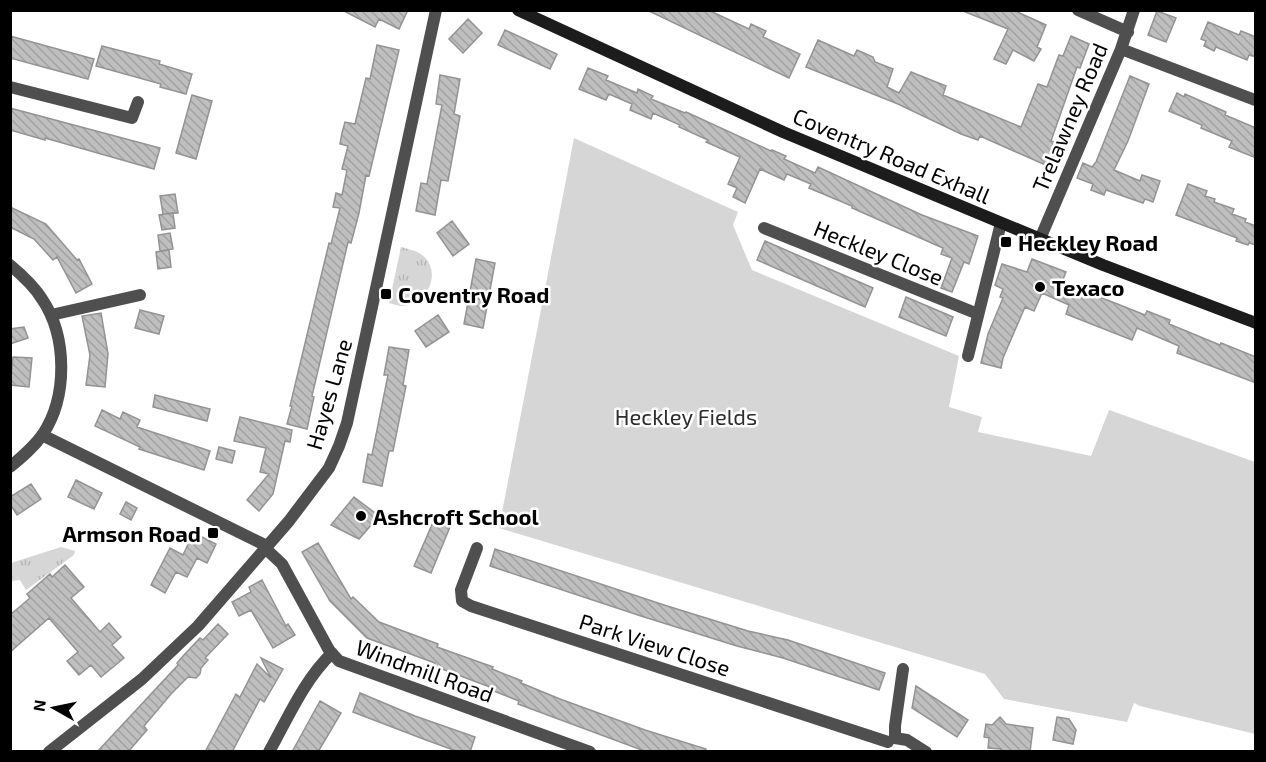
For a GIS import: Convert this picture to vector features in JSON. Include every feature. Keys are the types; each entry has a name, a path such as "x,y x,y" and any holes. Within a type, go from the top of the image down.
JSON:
{"main road":[{"name":"Coventry Road Exhall","path":"518,10 783,132 1146,282 1256,323"}],"street":[{"name":"Hayes Lane","path":"49,752 142,679 198,626 289,521 329,468 347,423 436,10"},
{"path":"1078,10 1128,32"},
{"name":"Trelawney Road","path":"1040,239 1128,32 1134,10"},
{"path":"1121,49 1255,100"},
{"path":"10,87 132,118 138,102"},
{"path":"968,356 1001,223"},
{"name":"Heckley Close","path":"764,228 978,315"},
{"path":"10,266 32,285 51,315 60,347 60,379 54,409 42,435 10,467"},
{"path":"51,315 140,295"},
{"path":"42,435 266,547"},
{"name":"Windmill Road","path":"266,547 282,564 332,653 346,664 590,752"},
{"name":"Park View Close","path":"477,549 461,590 462,601 471,606 889,744"},
{"path":"269,752 317,669 332,653"},
{"path":"889,744 895,726 903,669"},
{"path":"889,744 907,740 926,752"}],"green space":[{"name":"Heckley Fields","path":"574,138 738,212 733,225 752,270 959,356 949,407 982,417 978,432 1091,456 1109,410 1255,462 1255,734 1134,703 1127,722 1004,699 985,674 499,528"},
{"path":"401,247 417,252 426,259 431,267 432,275 427,292 413,303 403,306 389,303"},
{"path":"61,547 75,551 74,555 26,590 20,580 11,581 11,563"}],"building":[{"path":"342,10 408,10 399,29 379,19 375,27"},
{"path":"647,10 708,10 749,29 751,24 766,31 763,37 800,54 789,78"},
{"path":"1013,10 1046,25 1037,47 1041,49 1034,61 1013,50 1006,64 994,59 1008,29 963,11"},
{"path":"1157,11 1176,18 1166,42 1148,35"},
{"path":"468,19 482,33 463,53 449,39"},
{"path":"1208,22 1239,35 1241,31 1256,37 1256,57 1249,55 1247,60 1216,47 1214,51 1204,46 1206,41 1201,39"},
{"path":"505,30 557,54 550,69 498,45"},
{"path":"10,36 94,59 88,79 10,58"},
{"path":"1071,36 1089,44 1080,68 1077,67 1051,141 1060,144 1050,167 980,136 978,140 961,134 898,104 806,67 818,40 854,56 857,50 873,57 875,62 893,69 887,87 899,93 911,72 946,86 943,95 1021,127 1038,84 1047,87 1059,55 1063,56"},
{"path":"377,45 399,50 369,176 366,175 351,243 348,242 312,396 314,397 307,429 287,424 292,406 290,406 329,243 331,244 340,208 333,207 336,193 342,195 347,170 342,169 348,146 340,144 342,133 345,122 355,124 366,78 370,79"},
{"path":"102,46 160,61 159,64 192,74 186,94 160,87 161,84 96,66"},
{"path":"588,68 608,76 606,80 637,93 638,89 653,96 651,99 786,156 784,159 815,173 818,167 922,215 978,236 969,264 964,262 952,292 941,288 952,258 941,254 943,248 809,188 811,184 787,174 784,180 760,169 745,203 733,197 737,188 728,184 740,157 706,142 708,140 653,113 651,119 630,110 632,104 609,94 606,100 579,89"},
{"path":"440,75 460,79 454,114 460,116 448,181 441,180 435,215 416,211 421,183 427,184 442,105 436,104"},
{"path":"1130,76 1149,84 1128,141 1114,170 1140,181 1142,175 1160,181 1153,202 1145,199 1143,203 1106,190 1104,195 1091,190 1093,184 1077,178 1083,163 1092,167 1096,162"},
{"path":"1177,93 1184,97 1185,94 1226,112 1225,115 1256,128 1256,158 1229,147 1232,141 1169,111"},
{"path":"192,95 212,101 196,159 176,153"},
{"path":"10,108 160,148 154,169 10,130"},
{"path":"1188,184 1207,191 1205,196 1234,209 1232,214 1256,226 1256,245 1236,241 1237,238 1176,215"},
{"path":"175,194 178,213 163,214 160,196"},
{"path":"10,207 46,224 77,260 79,259 92,284 76,293 57,257 53,260 34,239 10,227"},
{"path":"173,213 175,228 162,230 159,215"},
{"path":"452,221 469,244 453,256 437,233"},
{"path":"170,233 173,249 160,251 158,235"},
{"path":"765,241 873,288 865,307 757,260"},
{"path":"169,250 171,267 158,269 156,252"},
{"path":"476,259 495,263 483,328 464,324"},
{"path":"1032,259 1066,272 1062,282 1145,315 1147,311 1170,320 1169,324 1256,357 1256,383 1177,353 1179,346 1137,328 1132,340 1066,314 1069,305 1042,293 1034,311 1025,307 1003,358 1001,368 981,363 988,334 1003,298 1000,297 1003,289 995,285 1002,264 1027,272"},
{"path":"906,297 953,317 946,336 899,317"},
{"path":"140,310 164,316 159,334 135,328"},
{"path":"101,313 108,354 105,387 86,385 90,355 82,316"},
{"path":"438,315 449,332 426,347 415,331"},
{"path":"24,327 28,338 10,344 10,329"},
{"path":"389,347 409,350 403,385 406,386 393,451 389,451 382,486 363,482 368,454 372,455 388,375 384,375"},
{"path":"13,357 32,358 29,387 10,385"},
{"path":"155,395 210,409 207,421 153,407"},
{"path":"102,410 120,419 123,412 140,420 137,427 210,451 204,470 139,449 140,447 95,426"},
{"path":"240,417 292,430 290,442 285,441 273,494 259,511 247,500 269,474 260,472 266,448 234,441"},
{"path":"219,447 235,451 232,463 216,459"},
{"path":"76,480 102,493 94,509 68,497"},
{"path":"31,484 41,499 17,515 10,504 10,497"},
{"path":"354,497 379,516 359,539 331,525"},
{"path":"126,502 137,508 131,520 120,514"},
{"path":"434,520 450,527 431,573 414,566"},
{"path":"198,535 216,544 207,563 197,558 187,577 176,572 165,593 151,585 170,548 183,555 191,538 195,541"},
{"path":"318,543 351,599 353,597 379,622 438,644 437,647 493,667 492,669 522,681 521,683 560,699 706,749 706,752 647,752 518,704 519,701 489,689 490,687 434,666 435,663 367,638 330,601 302,552"},
{"path":"495,549 664,605 748,631 788,640 885,673 879,690 783,658 641,616 490,566"},
{"path":"65,565 84,587 71,598 100,632 109,623 121,637 112,645 124,658 101,677 91,665 79,675 67,661 78,652 49,618 10,652 10,615 30,598 27,594 50,574 52,577"},
{"path":"262,580 286,626 288,624 295,635 273,648 251,610 239,616 232,602 251,592 249,587"},
{"path":"218,624 228,634 205,658 208,660 201,668 200,674 196,678 188,677 171,694 144,726 147,730 128,752 97,752 200,638 203,640"},
{"path":"261,658 283,669 264,702 260,699 232,752 205,752 236,694 240,697 257,664 271,678"},
{"path":"916,686 968,720 957,737 912,708"},
{"path":"360,693 415,716 475,737 470,752 459,752 353,712"},
{"path":"320,701 341,713 318,752 292,752"},
{"path":"1000,717 1006,724 1033,728 1030,752 1001,752 1001,749 988,748 989,738 984,737 986,724 992,725"},
{"path":"1057,717 1069,719 1076,730 1073,744 1053,740"}],"place":[{"name":"Heckley Road","path":"1006,242"},
{"name":"Texaco","path":"1040,287"},
{"name":"Coventry Road","path":"386,294"},
{"name":"Ashcroft School","path":"361,516"},
{"name":"Armson Road","path":"213,533"}]}
